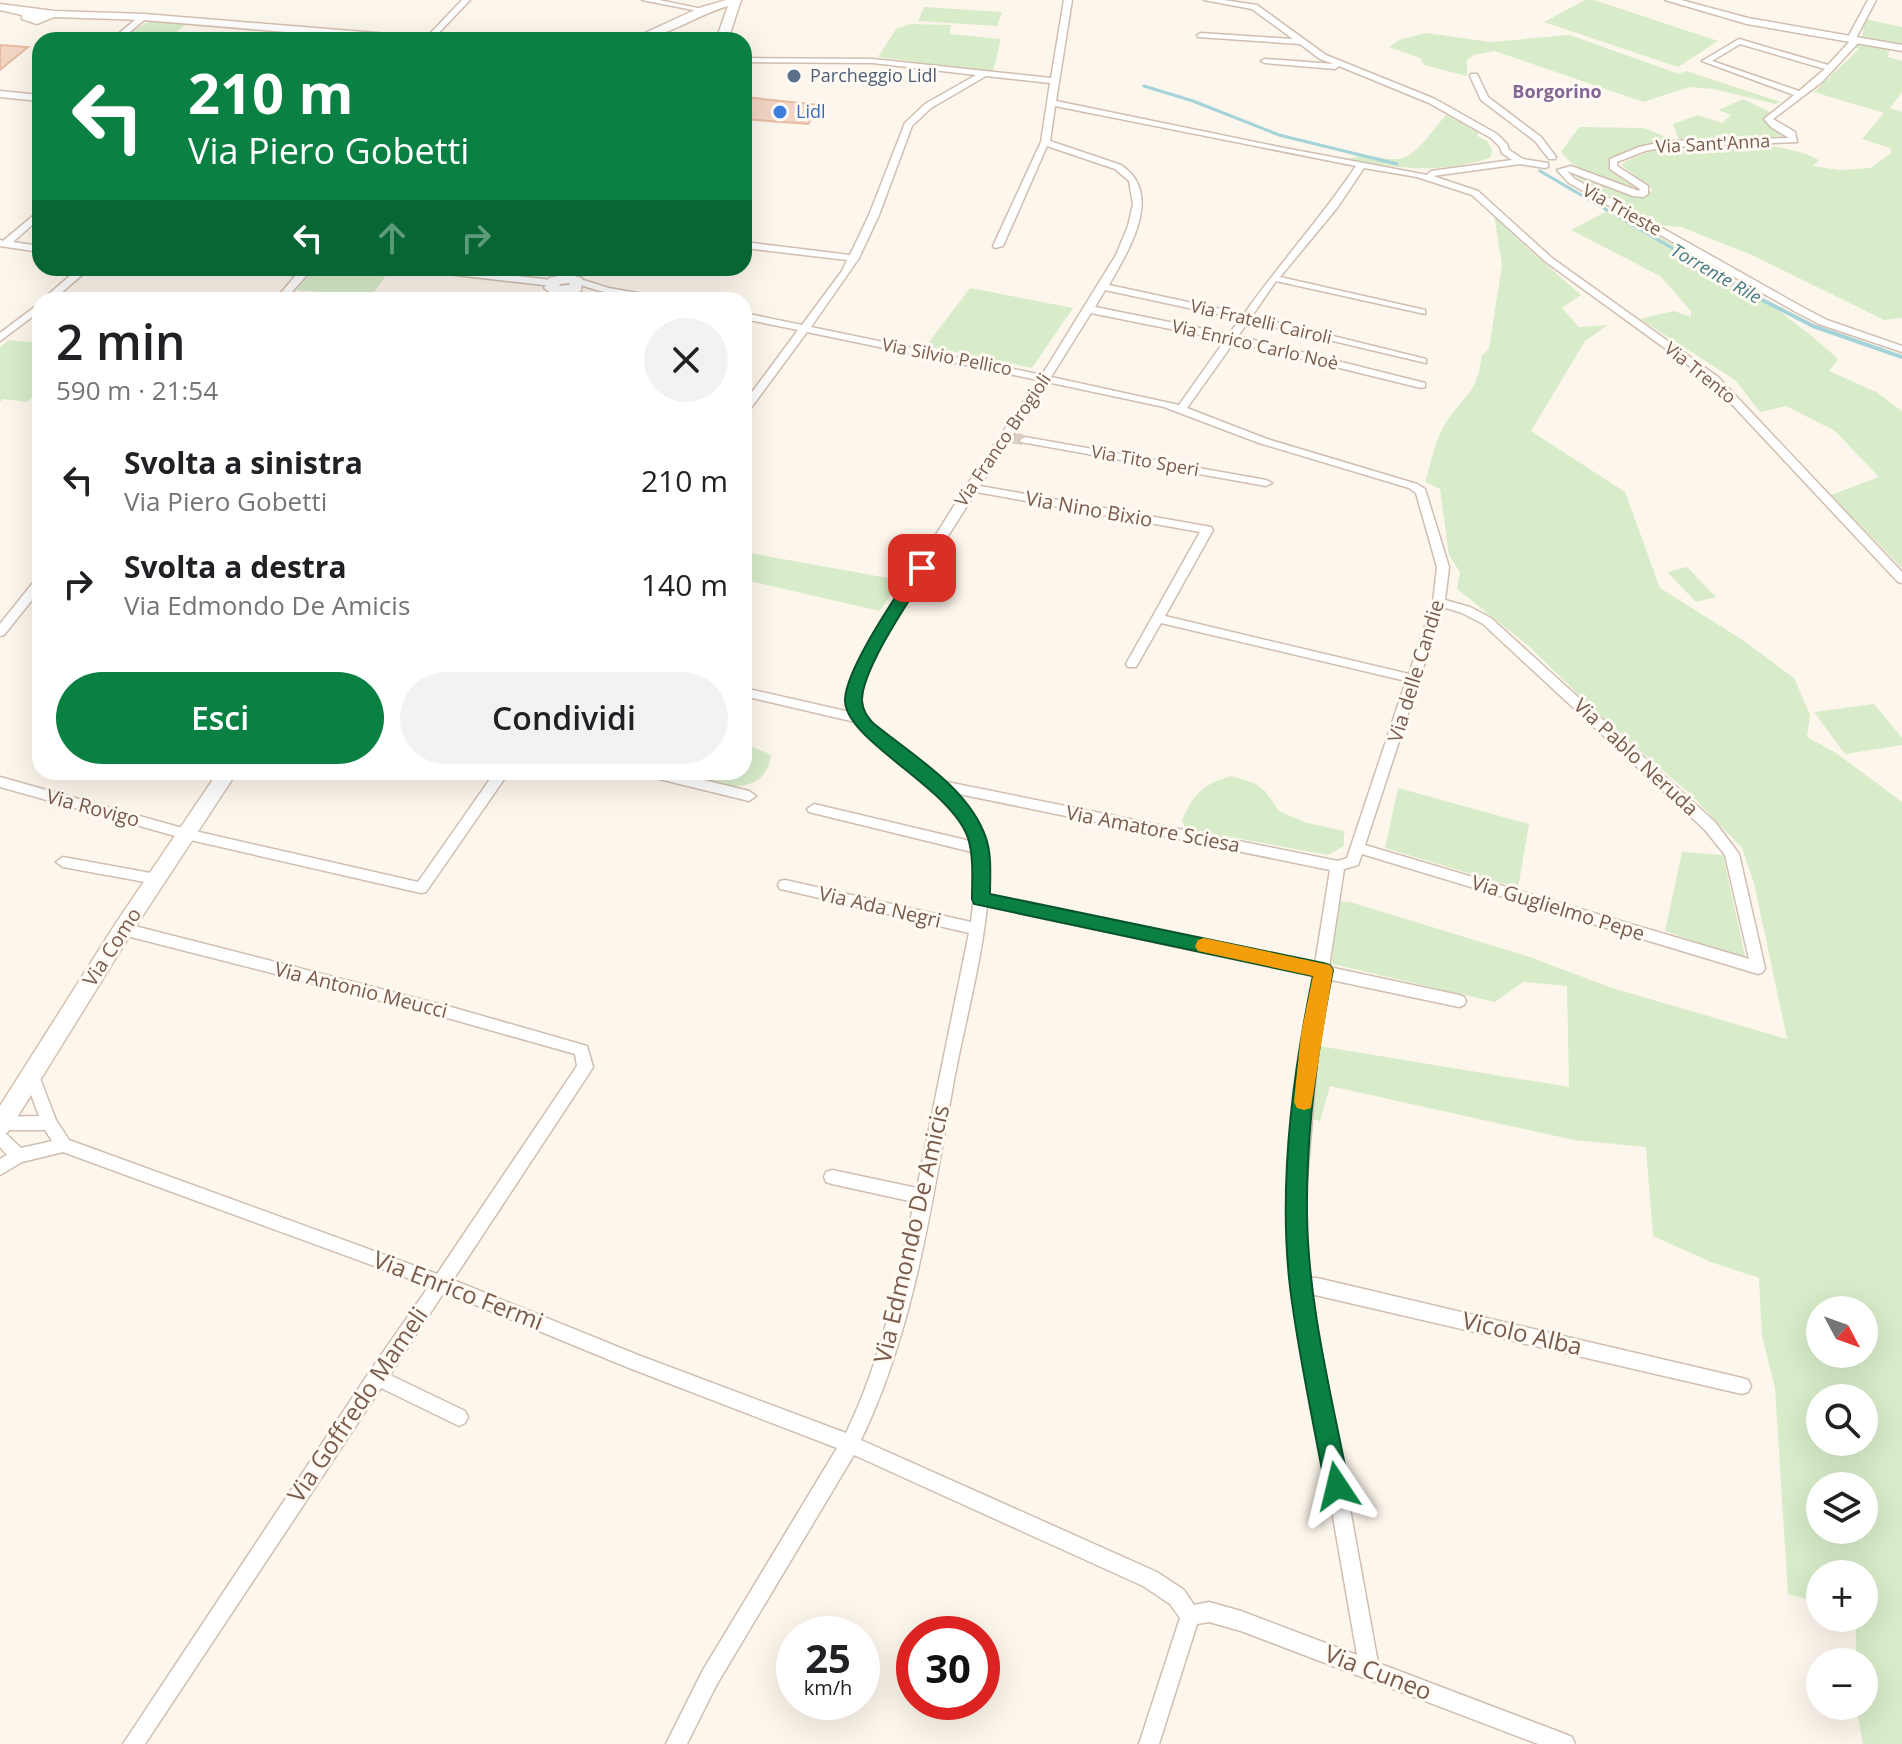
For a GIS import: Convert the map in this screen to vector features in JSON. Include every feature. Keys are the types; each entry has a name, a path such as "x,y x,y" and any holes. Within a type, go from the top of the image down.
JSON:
{"main road":[{"path":"654,32 719,0"},
{"path":"703,10 735,1"},
{"path":"725,32 735,1"},
{"path":"0,7 31,13 45,11 52,14 144,17 328,32"},
{"name":"Via Como","path":"0,1128 31,1073 123,929 223,780"}],"street":[{"path":"434,32 466,0"},
{"path":"646,0 703,10"},
{"path":"998,246 1045,142 1068,0"},
{"path":"1208,0 1254,7 1299,42 1344,67 1432,101 1494,136 1505,151 1520,161 1548,161 1565,169"},
{"path":"1670,0 1747,21 1902,48"},
{"name":"Via Sant'Anna","path":"1565,169 1643,194 1645,188 1613,167 1613,161 1642,149 1666,144 1794,140 1792,134 1768,119 1830,68 1853,40 1872,0"},
{"path":"125,32 144,17"},
{"path":"1201,35 1299,42"},
{"path":"1798,94 1705,62 1739,41 1830,68"},
{"path":"752,59 873,61 1054,81"},
{"path":"1265,61 1344,67"},
{"path":"752,399 854,258 908,125 928,106 983,74"},
{"path":"1474,76 1484,98 1538,139 1548,161"},
{"path":"0,94 32,97"},
{"name":"Via Trento","path":"1051,103 1453,184 1472,185"},
{"name":"Via Franco Brogioli","path":"860,719 853,699 858,679 888,622 1088,309 1133,225 1137,206 1133,181 1116,167 1069,153 1045,142"},
{"path":"1497,163 1505,151"},
{"name":"Via Trento","path":"1419,175 1520,161"},
{"path":"1182,408 1274,278 1334,206 1361,166"},
{"path":"1472,185 1482,167"},
{"name":"Via Trieste","path":"1565,169 1572,181 1800,310 1823,322 1902,349"},
{"path":"1453,172 1453,184"},
{"name":"Via Trento","path":"1453,172 1472,185 1549,260 1633,318 1722,387 1902,579"},
{"path":"2,243 32,219"},
{"path":"2,243 32,248"},
{"path":"752,246 854,258"},
{"path":"56,292 76,276"},
{"path":"287,292 301,276"},
{"path":"503,276 564,282 613,292"},
{"path":"1274,278 1421,312"},
{"name":"Via Fratelli Cairoli","path":"1100,286 1246,317 1422,361"},
{"name":"Via Enrico Carlo Noè","path":"1088,309 1232,338 1421,385"},
{"path":"0,338 32,312"},
{"name":"Via Silvio Pellico","path":"752,318 1182,408 1263,441 1421,491"},
{"name":"Via Tito Speri","path":"1025,440 1266,483"},
{"name":"Via Nino Bixio","path":"971,488 1207,530 1159,619"},
{"name":"Via delle Candie","path":"1358,848 1439,602 1443,567 1421,491"},
{"path":"0,632 32,592"},
{"name":"Via Pablo Neruda","path":"1439,602 1466,610 1487,621 1710,826 1732,854 1758,968"},
{"path":"1132,664 1159,619 1414,679"},
{"path":"752,694 860,719 938,785"},
{"path":"186,834 421,888 496,780"},
{"path":"684,780 749,796"},
{"name":"Via Rovigo","path":"0,782 186,834"},
{"name":"Via Edmondo De Amicis","path":"676,1744 710,1677 868,1410 897,1324 981,899 979,848 968,818 938,785"},
{"name":"Via Amatore Sciesa","path":"938,785 1338,866"},
{"path":"814,809 979,848"},
{"path":"1358,848 1353,861 1338,866 1311,1034 1297,1170 1296,1216 1301,1286 1369,1670"},
{"name":"Via Guglielmo Pepe","path":"1358,848 1758,968"},
{"path":"63,862 156,879"},
{"name":"Via Ada Negri","path":"785,885 975,929"},
{"path":"981,899 1459,1001"},
{"name":"Via Antonio Meucci","path":"123,929 582,1050 585,1067"},
{"name":"Via Goffredo Mameli","path":"133,1744 585,1067"},
{"path":"0,1168 18,1156 63,1145 49,1123 31,1073"},
{"path":"18,1156 0,1128 49,1123"},
{"name":"Via Enrico Fermi","path":"63,1145 439,1282 635,1362 850,1444"},
{"path":"832,1177 924,1197"},
{"name":"Vicolo Alba","path":"1301,1286 1317,1286 1742,1386"},
{"path":"376,1377 459,1417"},
{"path":"850,1444 1150,1579 1177,1597 1190,1616 1149,1744"},
{"name":"Via Cuneo","path":"1190,1616 1209,1612 1230,1618 1565,1744"}],"green space":[{"path":"1585,0 1594,0 1718,41 1678,67 1544,22"},
{"path":"924,7 1002,12 997,26 918,21"},
{"path":"1865,19 1902,27 1902,45 1862,37"},
{"path":"151,20 187,24 176,32 131,32"},
{"path":"910,24 951,25 950,34 1001,39 993,72 878,57 896,29"},
{"path":"1426,33 1491,42 1570,35 1679,74 1686,71 1781,102 1775,104 1714,89 1690,87 1643,102 1495,51 1474,55 1467,60 1467,76 1424,65 1420,58 1389,47 1399,40"},
{"path":"1858,43 1890,47 1888,57 1902,61 1902,92 1890,108 1902,112 1902,318 1884,320 1752,255 1681,227 1659,225 1576,177 1576,174 1644,196 1653,190 1621,165 1662,149 1719,143 1801,152 1819,160 1813,166 1839,170 1871,168 1892,152 1890,148 1862,139 1884,113 1814,92 1859,49 1854,47"},
{"path":"1743,99 1770,112 1765,118 1791,139 1679,140 1673,124 1698,115 1722,123 1731,115 1718,110"},
{"path":"1446,115 1480,131 1477,136 1487,141 1492,150 1490,158 1436,168 1348,159 1363,156 1405,157 1418,148"},
{"path":"1579,127 1644,128 1675,141 1646,144 1608,161 1611,170 1638,188 1635,190 1605,181 1567,159 1561,152"},
{"path":"1611,209 1700,260 1785,315 1838,359 1829,371 1876,392 1902,411 1902,568 1831,495 1879,477 1835,431 1786,406 1760,412 1735,380 1640,319 1674,311 1691,317 1691,311 1660,276 1571,230"},
{"path":"1494,215 1581,295 1562,308 1579,327 1608,325 1585,341 1531,431 1625,492 1660,588 1741,639 1794,678 1810,715 1807,737 1836,753 1902,802 1902,1744 1863,1744 1859,1720 1878,1720 1878,1648 1856,1648 1856,1632 1878,1632 1878,1560 1806,1560 1806,1599 1788,1594 1775,1388 1762,1336 1759,1278 1711,1262 1653,1236 1646,1147 1574,1140 1330,1086 1320,1121 1292,1114 1313,1045 1569,1087 1567,986 1523,982 1495,1002 1332,964 1335,901 1350,902 1530,957 1612,988 1787,1039 1754,883 1742,848 1689,793 1600,716 1531,648 1457,589 1460,572 1449,555 1440,489 1425,482 1443,428 1474,386 1482,355 1489,349 1502,265"},
{"path":"309,276 386,276 374,292 296,290"},
{"path":"970,288 1073,308 1032,368 926,346"},
{"path":"9,340 32,342 32,397 27,402 3,399 0,402 0,347"},
{"path":"752,553 899,580 880,611 752,582"},
{"path":"1687,567 1716,597 1696,602 1667,572"},
{"path":"1874,704 1902,738 1902,745 1845,754 1814,712"},
{"path":"752,747 771,755 766,771 756,781 744,785 697,780 752,780"},
{"path":"1232,776 1254,783 1265,791 1279,811 1304,822 1344,831 1344,846 1328,855 1186,829 1182,821 1200,791"},
{"path":"1398,788 1529,824 1518,888 1385,848"},
{"path":"1682,852 1723,855 1746,960 1665,931"}],"building":[{"path":"0,45 28,47 0,70"},
{"name":"Lidl","path":"752,98 820,105 808,124 752,120"}],"waterway":[{"name":"Torrente Rile","path":"1144,86 1193,101 1279,135 1397,164"},
{"name":"Torrente Rile","path":"1540,171 1749,293"},
{"name":"Torrente Rile","path":"1745,291 1813,326 1902,357"}],"tunnel":[{"path":"1012,438 1025,440"}],"slow traffic":[{"path":"1204,946 1323,970 1311,1034 1304,1102"}],"place":[{"name":"Parcheggio Lidl","path":"794,76"},
{"name":"Lidl","path":"780,112"}],"district":[{"name":"Borgorino","path":"1557,92"}],"route":[{"path":"922,568 888,622 858,679 853,699 856,713 867,728 938,785 968,818 981,858 981,899 1323,970 1311,1034 1297,1170 1296,1216 1301,1286 1337,1486"}]}
